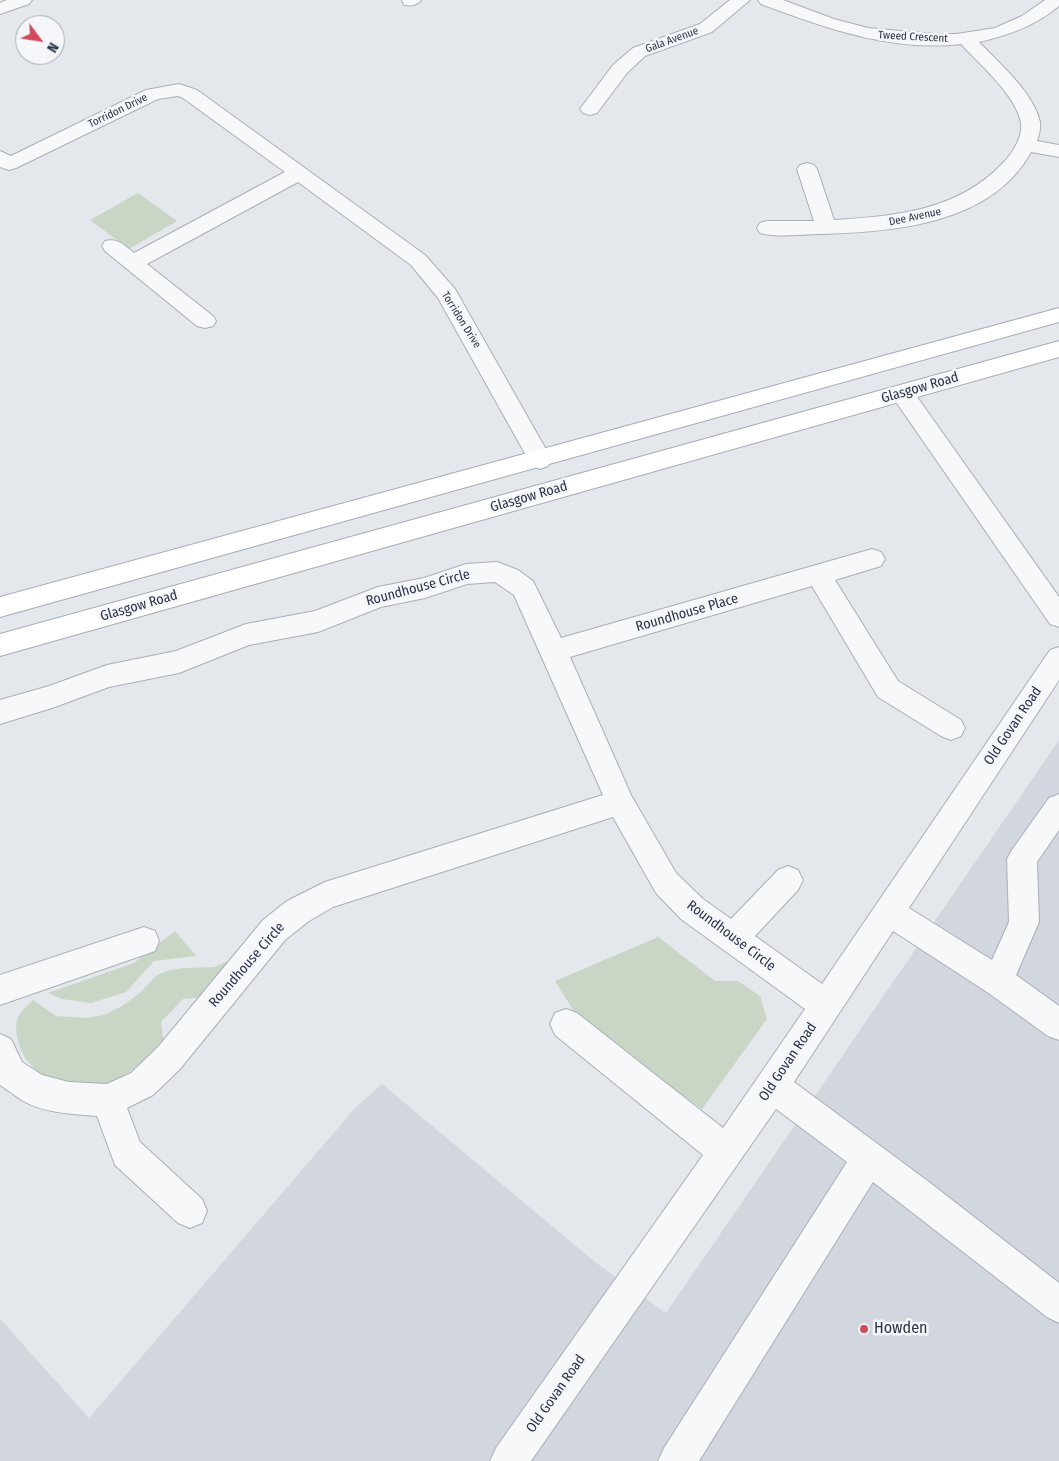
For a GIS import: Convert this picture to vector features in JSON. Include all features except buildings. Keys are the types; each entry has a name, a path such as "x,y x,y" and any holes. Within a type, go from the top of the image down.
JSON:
{"main road":[{"path":"0,607 540,460 1059,315"},
{"name":"Glasgow Road","path":"0,645 1059,349"},
{"path":"882,363 902,393"}],"street":[{"path":"0,9 22,0"},
{"name":"Gala Avenue","path":"590,109 620,69 639,52 706,28 741,0"},
{"name":"Tweed Crescent","path":"767,0 840,26 872,34 934,40 966,38 1017,26 1036,16 1056,0"},
{"name":"Dee Avenue","path":"767,228 893,223 947,210 989,188 1011,168 1026,145 1031,123 1020,99 966,38"},
{"name":"Torridon Drive","path":"26,177 4,160 153,94 179,90 190,94 418,260 447,294 540,460"},
{"path":"1026,145 1059,150"},
{"path":"808,169 826,227"},
{"path":"134,262 299,173"},
{"path":"112,246 205,321"},
{"path":"902,393 1059,616"},
{"name":"Roundhouse Place","path":"554,651 872,559"},
{"name":"Roundhouse Circle","path":"0,712 52,697 107,676 179,662 246,635 318,621 378,597 424,588 466,574 497,572 509,577 524,588 554,651 620,802 666,883 692,909 826,1005"},
{"path":"819,574 888,689 951,728"},
{"name":"Old Govan Road","path":"509,1461 772,1086 1059,658"},
{"name":"Roundhouse Circle","path":"0,1050 11,1073 35,1090 69,1098 108,1100 142,1084 169,1058 274,930 298,910 326,896 620,802"},
{"path":"998,981 1024,922 1022,859 1059,807"},
{"path":"733,939 788,880"},
{"path":"889,912 998,981 1059,1025"},
{"path":"0,990 144,941"},
{"path":"566,1024 726,1152"},
{"path":"772,1086 869,1158 1059,1305"},
{"path":"108,1100 127,1153 190,1211"},
{"path":"677,1461 869,1158"}],"shaded area":[{"path":"1059,740 1059,1461 0,1461 0,1319 89,1418 357,1106 382,1084 595,1262 666,1313"}],"green space":[{"path":"138,193 177,221 129,249 90,220"},
{"path":"175,931 196,956 154,961 126,992 91,1003 62,999 48,993 134,963"},
{"path":"657,936 715,981 738,981 760,996 767,1019 702,1109 580,1021 555,981"},
{"path":"231,960 204,997 183,999 161,1022 164,1044 131,1071 112,1081 92,1086 69,1085 58,1082 38,1071 23,1055 16,1024 21,1012 33,1000 56,1016 86,1018 104,1015 122,1006 140,993 157,975 170,970 214,967"}],"place":[{"name":"Howden","path":"864,1329"}]}
